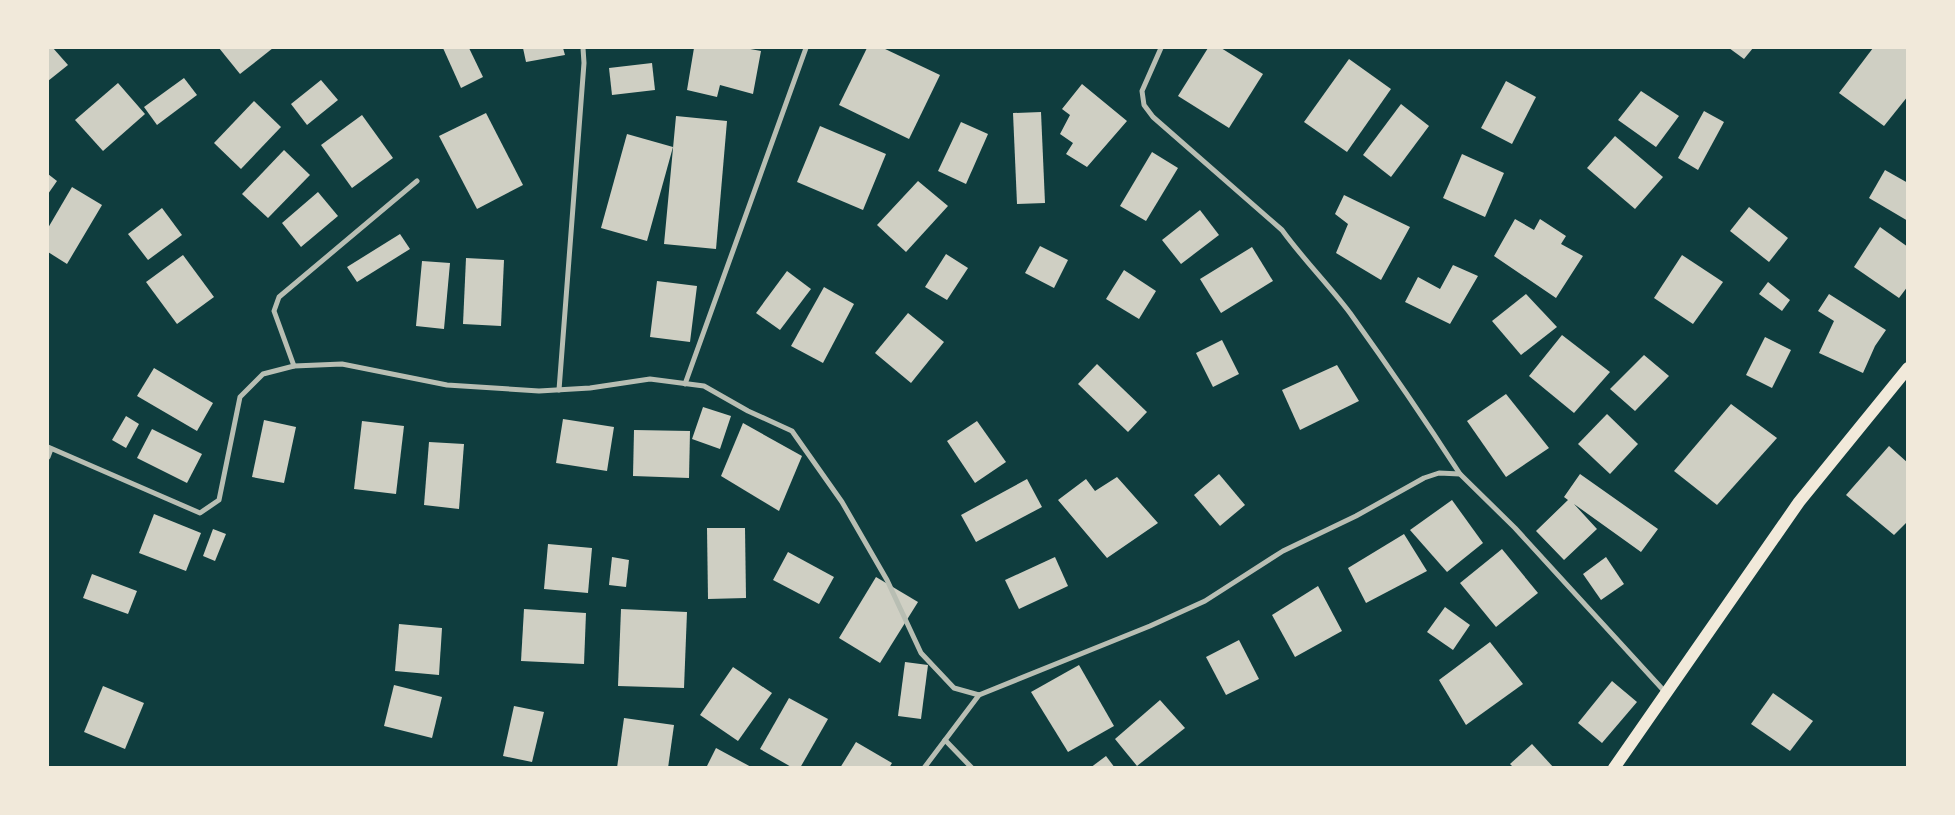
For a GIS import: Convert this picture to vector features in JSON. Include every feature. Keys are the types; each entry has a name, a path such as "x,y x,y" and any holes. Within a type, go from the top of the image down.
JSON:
{"main road":[{"path":"1614,768 1799,502 1908,368"}],"street":[{"path":"559,390 584,63 583,48"},
{"path":"685,384 806,48"},
{"path":"1161,48 1142,91 1144,105 1153,116 1282,230 1348,311 1414,403 1460,474 1515,528 1666,693"},
{"path":"294,366 274,311 279,297 417,181"},
{"path":"48,457 49,448 200,513 220,500 240,397 263,374 294,366 342,364 447,385 539,391 590,388 650,379 704,386 748,411 792,431 851,518 887,580 921,653 954,688 979,695"},
{"path":"924,768 979,695 1150,626 1205,601 1283,551 1356,516 1424,478 1439,473 1460,474"},
{"path":"945,740 972,768"}],"building":[{"path":"48,48 53,48 68,65 48,81"},
{"path":"219,48 273,48 240,74"},
{"path":"443,48 469,48 483,77 461,88"},
{"path":"523,48 563,48 565,55 526,62"},
{"path":"694,48 745,48 761,51 753,94 720,85 717,97 687,90"},
{"path":"867,48 883,48 940,75 909,139 839,105"},
{"path":"1208,48 1221,48 1263,74 1229,128 1178,96"},
{"path":"1729,48 1753,48 1744,59"},
{"path":"1873,48 1908,49 1908,96 1884,126 1839,93"},
{"path":"1349,59 1391,89 1347,152 1304,122"},
{"path":"652,63 655,90 612,95 609,68"},
{"path":"184,78 197,95 157,125 144,107"},
{"path":"321,80 338,100 307,125 291,104"},
{"path":"1506,81 1536,97 1512,144 1481,128"},
{"path":"118,83 145,114 103,151 75,120"},
{"path":"1082,84 1127,121 1087,167 1066,154 1073,143 1060,134 1070,115 1062,109"},
{"path":"1641,91 1679,116 1656,147 1618,120"},
{"path":"254,101 281,127 241,169 214,143"},
{"path":"1401,104 1429,126 1391,177 1363,155"},
{"path":"1704,111 1724,122 1698,170 1678,158"},
{"path":"1041,112 1045,203 1017,204 1013,113"},
{"path":"486,113 523,185 477,209 439,136"},
{"path":"362,115 393,158 352,188 321,145"},
{"path":"676,116 727,121 716,249 664,244"},
{"path":"961,122 988,134 966,184 938,171"},
{"path":"820,126 886,154 863,210 797,182"},
{"path":"627,134 673,147 647,241 601,228"},
{"path":"1615,136 1663,177 1635,209 1587,168"},
{"path":"284,150 310,175 268,218 242,194"},
{"path":"1152,152 1178,168 1146,221 1120,206"},
{"path":"1462,154 1504,173 1485,217 1443,198"},
{"path":"1885,170 1908,183 1908,221 1869,198"},
{"path":"48,174 57,181 48,194"},
{"path":"918,181 948,206 906,252 877,225"},
{"path":"72,187 102,205 67,264 48,252 48,228"},
{"path":"318,192 338,216 301,247 282,223"},
{"path":"1344,195 1410,227 1381,280 1336,253 1348,224 1335,214"},
{"path":"1749,207 1788,238 1769,262 1730,231"},
{"path":"162,208 182,235 148,260 128,234"},
{"path":"1200,210 1219,235 1181,264 1162,240"},
{"path":"1515,219 1534,230 1540,219 1566,236 1561,244 1583,256 1556,298 1494,256"},
{"path":"1880,227 1908,247 1908,286 1899,298 1854,267"},
{"path":"400,234 410,249 357,282 347,267"},
{"path":"1040,246 1068,260 1054,288 1025,273"},
{"path":"1252,247 1273,281 1221,313 1200,279"},
{"path":"946,254 968,268 947,300 925,287"},
{"path":"183,255 214,297 177,324 146,282"},
{"path":"1682,255 1723,282 1693,324 1654,298"},
{"path":"466,258 504,260 501,326 463,324"},
{"path":"422,261 450,263 444,329 416,326"},
{"path":"1453,265 1478,276 1450,324 1405,302 1418,277 1440,289"},
{"path":"1124,270 1156,291 1139,319 1106,299"},
{"path":"787,271 811,289 780,330 756,313"},
{"path":"657,281 697,286 690,342 650,337"},
{"path":"1768,282 1790,300 1782,311 1759,294"},
{"path":"824,287 854,304 823,363 791,346"},
{"path":"1526,294 1557,327 1521,355 1492,321"},
{"path":"1829,294 1886,330 1875,346 1863,373 1819,353 1834,321 1818,311"},
{"path":"908,313 944,342 911,383 875,353"},
{"path":"1562,335 1610,372 1574,413 1529,376"},
{"path":"1765,337 1791,350 1772,388 1746,375"},
{"path":"1222,340 1239,374 1213,387 1196,353"},
{"path":"1644,355 1669,376 1635,411 1610,389"},
{"path":"1097,364 1147,412 1128,432 1078,384"},
{"path":"1337,365 1359,401 1300,430 1282,390"},
{"path":"154,368 213,403 197,431 137,396"},
{"path":"1506,394 1549,448 1506,477 1467,421"},
{"path":"1731,404 1777,438 1717,505 1674,471"},
{"path":"703,407 731,416 720,449 692,439"},
{"path":"1607,414 1638,444 1610,474 1578,444"},
{"path":"126,416 139,424 126,448 112,440"},
{"path":"563,419 614,427 607,471 556,463"},
{"path":"264,420 296,427 284,483 252,477"},
{"path":"362,421 404,426 396,494 354,489"},
{"path":"977,421 1006,462 975,483 947,441"},
{"path":"743,423 802,456 779,511 721,476"},
{"path":"152,429 202,454 187,483 137,458"},
{"path":"634,430 690,431 689,478 633,476"},
{"path":"429,442 464,444 459,509 424,505"},
{"path":"1889,446 1908,463 1908,521 1894,535 1846,495"},
{"path":"1219,474 1245,505 1220,526 1194,495"},
{"path":"1580,474 1658,529 1641,552 1574,504 1597,529 1564,560 1536,531 1568,500 1564,497"},
{"path":"1117,477 1158,523 1107,558 1058,500 1086,479 1095,491"},
{"path":"1027,479 1042,507 976,542 961,515"},
{"path":"1452,500 1483,543 1447,572 1410,530"},
{"path":"154,514 201,533 186,571 139,553"},
{"path":"707,528 745,528 746,598 708,599"},
{"path":"213,529 226,534 215,561 203,556"},
{"path":"1404,534 1427,571 1366,603 1348,568"},
{"path":"548,544 592,548 588,593 544,589"},
{"path":"1502,549 1538,593 1496,627 1460,583"},
{"path":"788,552 834,577 819,604 773,580"},
{"path":"612,557 629,560 626,587 609,585"},
{"path":"1055,557 1068,586 1019,609 1005,580"},
{"path":"1606,557 1624,584 1601,600 1583,574"},
{"path":"92,574 137,591 128,614 83,598"},
{"path":"876,577 918,602 880,663 839,638"},
{"path":"1318,586 1342,631 1295,657 1272,615"},
{"path":"1445,607 1470,625 1453,650 1427,632"},
{"path":"524,609 586,613 584,664 521,661"},
{"path":"621,609 687,612 684,688 618,686"},
{"path":"399,624 442,628 439,675 395,671"},
{"path":"1239,640 1259,679 1226,695 1206,657"},
{"path":"1490,642 1523,684 1466,725 1439,680"},
{"path":"905,662 928,665 921,719 898,716"},
{"path":"1079,665 1114,726 1068,752 1031,692"},
{"path":"733,667 772,693 738,741 700,715"},
{"path":"1612,681 1637,702 1602,743 1578,723"},
{"path":"394,685 442,697 432,738 384,726"},
{"path":"103,686 144,703 125,749 84,732"},
{"path":"1773,693 1813,721 1790,751 1751,724"},
{"path":"789,698 828,719 800,768 793,768 760,749"},
{"path":"1160,700 1185,728 1137,766 1115,739"},
{"path":"514,706 544,712 532,762 503,756"},
{"path":"624,718 674,725 668,768 617,768"},
{"path":"856,742 892,763 889,768 840,768"},
{"path":"1532,744 1554,768 1514,768 1510,764"},
{"path":"716,748 753,768 706,768"},
{"path":"1106,756 1115,768 1090,768"}]}
